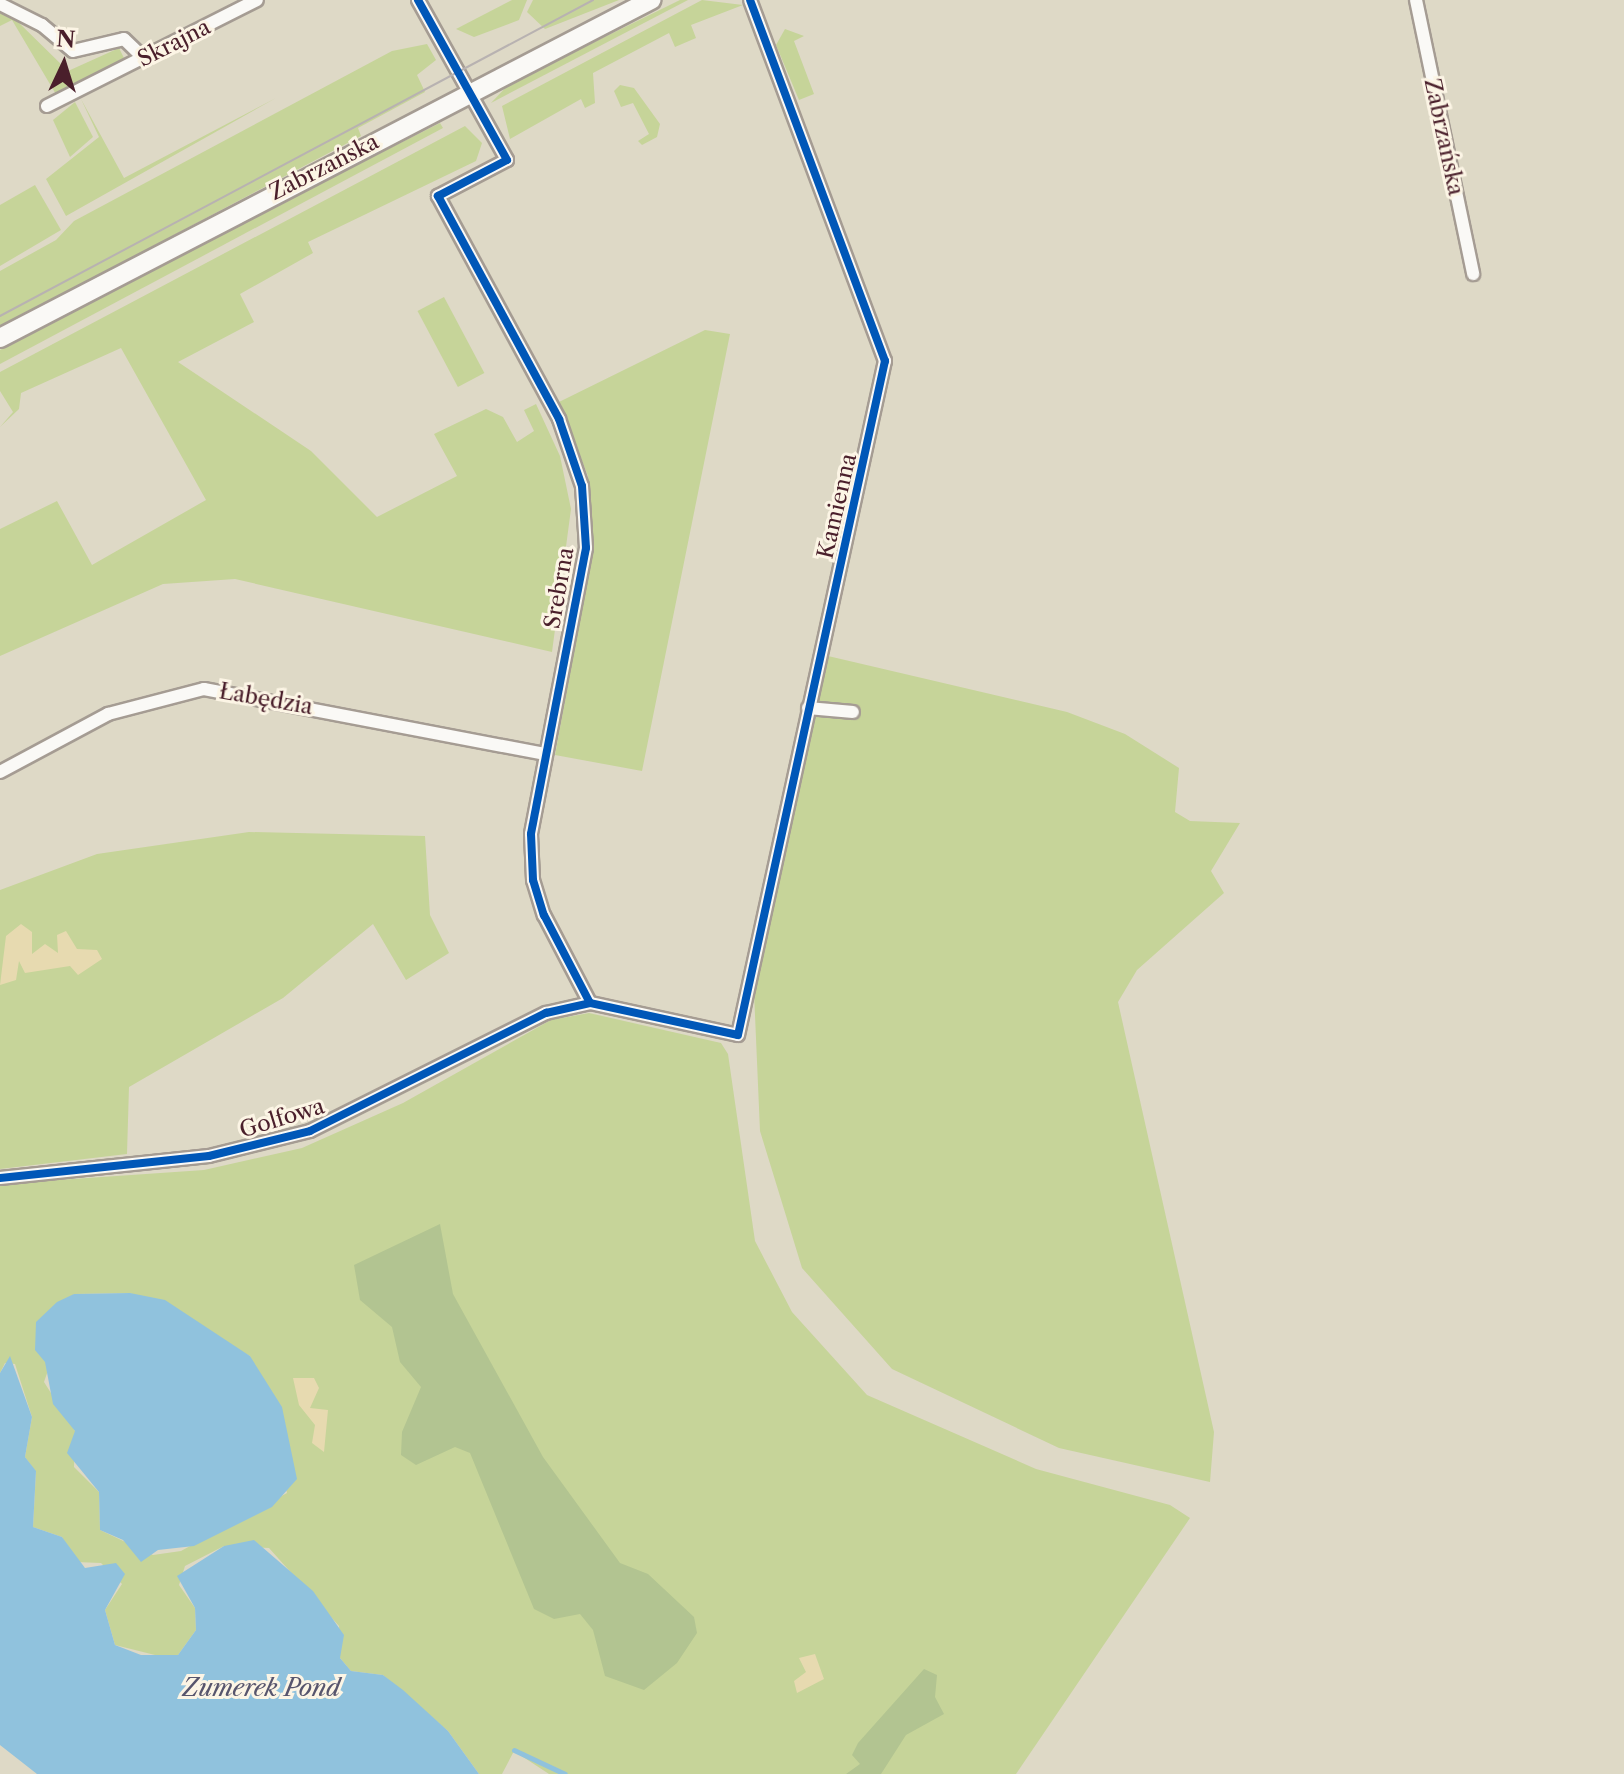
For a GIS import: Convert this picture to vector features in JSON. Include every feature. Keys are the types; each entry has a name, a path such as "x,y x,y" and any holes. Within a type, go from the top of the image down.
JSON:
{"main road":[{"name":"Zabrzańska","path":"0,338 651,0"}],"street":[{"name":"Skrajna","path":"47,106 257,0"},
{"path":"418,0 469,92"},
{"name":"Kamienna","path":"738,1035 885,361 750,0"},
{"name":"Zabrzańska","path":"1416,0 1473,274"},
{"path":"0,4 42,25 73,51 124,39 145,59"},
{"name":"Srebrna","path":"469,92 507,160 438,196 553,406 582,486 586,548 531,834 533,880 565,966 590,1003"},
{"name":"Łabędzia","path":"0,772 108,714 204,689 546,754"},
{"path":"808,708 853,712"},
{"name":"Golfowa","path":"0,1178 209,1156 310,1131 546,1013 590,1003 738,1035"}],"green space":[{"path":"512,0 527,0 519,20 474,37 456,29"},
{"path":"533,0 619,0 545,29 527,12"},
{"path":"680,0 688,0 491,103 509,84"},
{"path":"702,0 743,5 691,25 696,38 675,47 669,33 593,73 595,103 585,108 581,99 510,139 502,106"},
{"path":"0,11 12,16 68,71 119,48 126,62 57,96 12,20 0,26"},
{"path":"785,29 804,36 794,41 814,94 799,100 776,45"},
{"path":"427,44 436,60 417,75 425,92 358,128 361,136 0,327 0,271 56,240 74,221 392,51"},
{"path":"620,85 634,88 660,124 657,137 642,145 638,141 649,134 633,103 621,107 614,91"},
{"path":"276,98 66,216 46,179 99,137 81,99 124,178"},
{"path":"75,102 93,137 70,157 53,120"},
{"path":"440,123 443,128 0,364 0,350 124,282"},
{"path":"465,126 482,143 476,161 308,242 313,253 240,294 254,322 178,362 311,451 377,517 457,476 434,434 486,409 503,417 517,442 534,431 524,410 536,404 560,456 571,509 552,652 235,579 163,584 0,656 0,529 57,501 92,565 206,500 121,348 21,393 19,409 0,427 13,412 0,391 0,372"},
{"path":"35,185 61,230 0,266 0,205"},
{"path":"444,297 484,373 458,387 418,311"},
{"path":"705,330 730,334 642,771 555,755 593,548 588,476 559,402"},
{"path":"828,656 1067,712 1125,734 1179,768 1175,812 1190,821 1240,823 1211,871 1224,893 1137,970 1118,1002 1214,1432 1210,1482 1059,1448 892,1369 802,1268 760,1131 754,992"},
{"path":"249,832 425,836 430,915 449,953 406,980 373,924 283,998 129,1087 127,1154 0,1169 0,890 97,854"},
{"path":"589,1013 721,1043 728,1054 755,1241 792,1312 867,1395 1036,1469 1170,1505 1190,1518 1016,1774 549,1774 514,1751 502,1774 479,1774 448,1731 383,1675 351,1671 340,1658 339,1626 269,1548 224,1546 185,1566 179,1585 195,1608 196,1630 178,1655 163,1657 115,1645 105,1610 122,1584 101,1563 76,1562 62,1537 33,1527 36,1472 25,1457 32,1417 15,1364 5,1363 0,1373 0,1184 204,1170 302,1148 403,1103 551,1020","holes":["130,1293 250,1356 287,1493 181,1551 153,1555 100,1530 99,1492 74,1467 75,1431 44,1382 74,1294"]},
{"path":"440,1224 453,1294 543,1457 620,1563 648,1574 694,1617 697,1633 677,1663 644,1690 605,1676 593,1630 580,1614 554,1619 534,1609 470,1453 455,1447 416,1465 401,1455 402,1432 421,1387 400,1362 392,1327 360,1300 354,1265"},
{"path":"924,1669 937,1675 935,1697 944,1714 906,1735 881,1774 846,1774 860,1764 852,1755 858,1743"}],"sand":[{"path":"21,924 32,932 32,954 45,944 58,953 57,935 66,931 77,949 97,950 102,959 78,975 70,966 25,973 19,961 16,980 0,985 6,936"},
{"path":"293,1378 314,1378 319,1388 310,1408 328,1410 324,1452 312,1443 315,1425 299,1405"},
{"path":"815,1654 824,1679 797,1693 794,1681 806,1672 799,1658"}],"water":[{"path":"130,1293 165,1300 250,1356 282,1407 297,1479 272,1507 194,1546 158,1550 141,1562 123,1540 100,1530 99,1492 67,1453 75,1431 53,1404 45,1362 35,1350 36,1322 57,1302 74,1294"},
{"name":"Zumerek Pond","path":"10,1356 32,1417 25,1457 36,1471 33,1527 62,1537 85,1568 116,1563 125,1574 105,1610 115,1645 141,1655 178,1655 196,1630 195,1608 177,1576 224,1546 254,1540 313,1591 344,1635 340,1658 351,1671 383,1675 403,1690 448,1731 479,1774 37,1774 0,1745 0,1373"}],"waterway":[{"path":"514,1750 565,1774"}],"tram line":[{"path":"0,316 593,0"}],"cycle path":[{"path":"418,0 507,160 438,196 559,419 582,486 586,548 531,834 533,880 544,915 590,1003"},
{"path":"0,1178 209,1156 310,1131 546,1013 590,1003 738,1035 885,361 750,0"}]}
